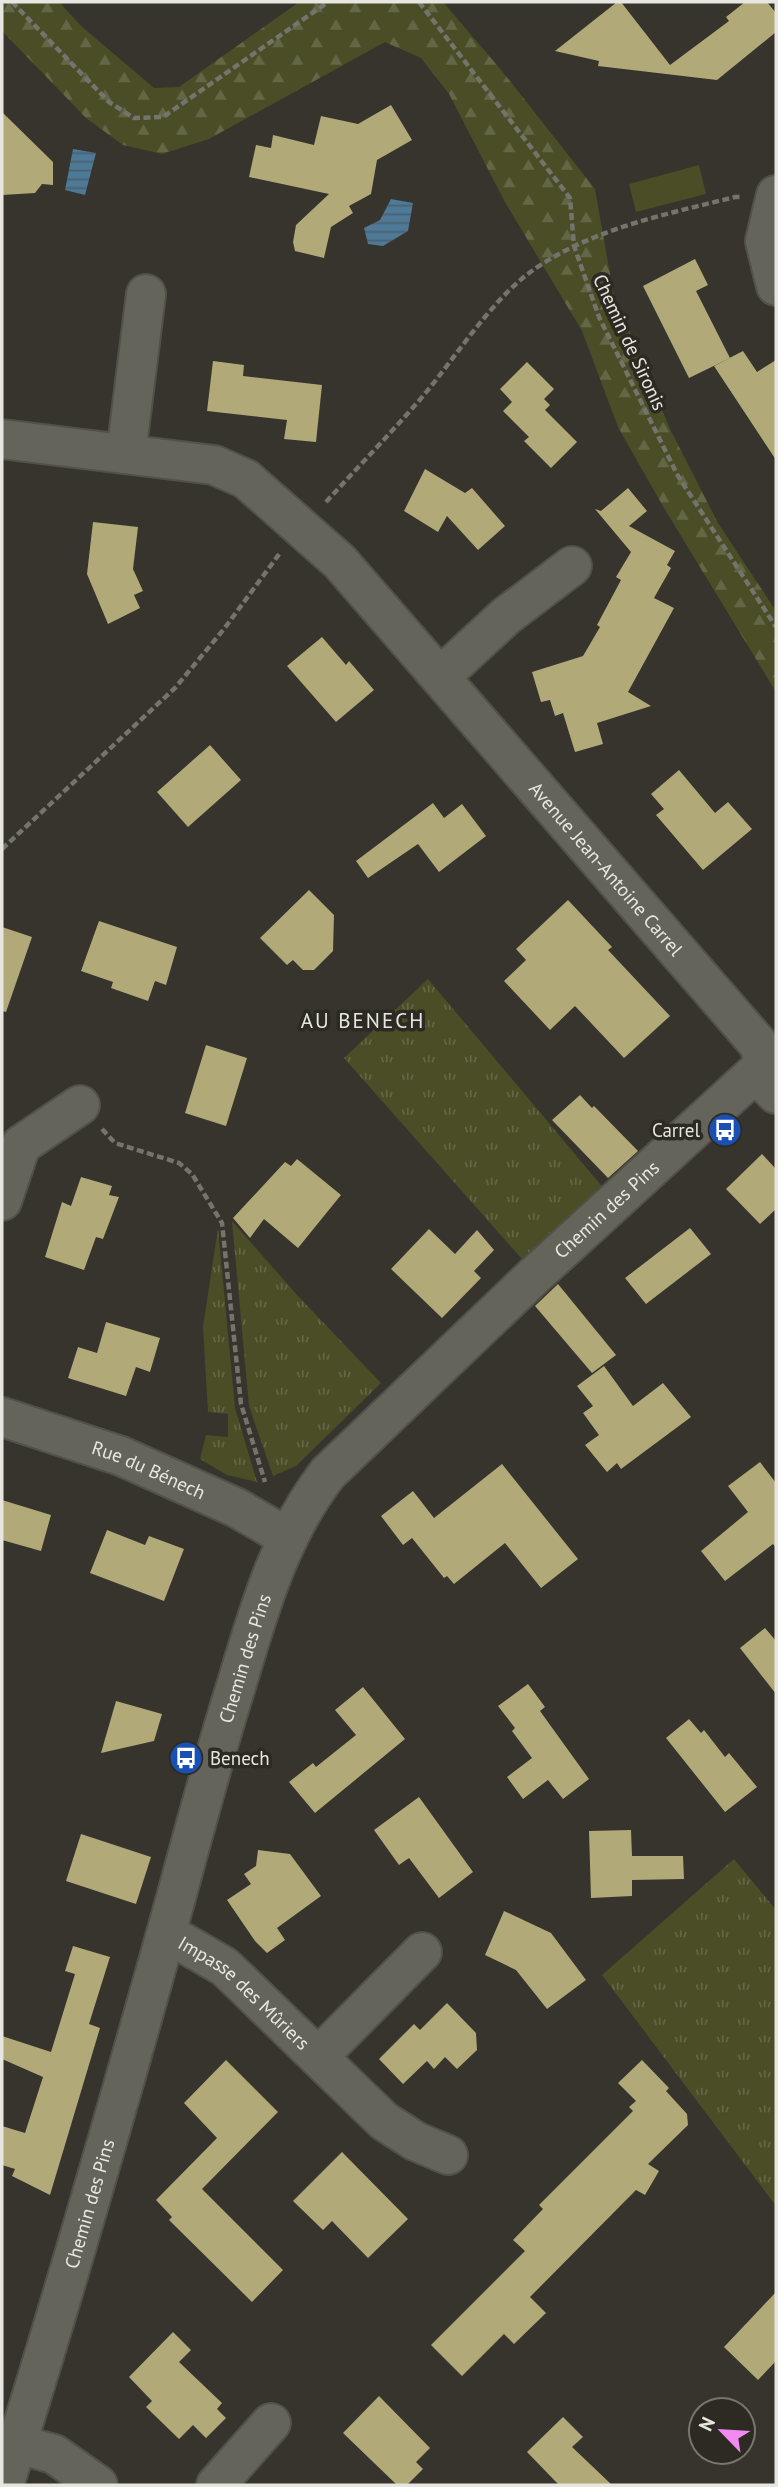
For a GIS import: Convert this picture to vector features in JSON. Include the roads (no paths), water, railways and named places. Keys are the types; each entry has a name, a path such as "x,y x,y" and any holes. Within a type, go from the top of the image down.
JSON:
{"street":[{"path":"774,199 765,241 776,286"},
{"path":"126,454 146,295"},
{"name":"Avenue Jean-Antoine Carrel","path":"2,439 214,465 246,479 340,562 760,1046 772,1072"},
{"path":"440,677 506,616 572,566"},
{"name":"Chemin des Pins","path":"4,2485 89,2207 255,1621 287,1537 307,1500 328,1473 534,1275 772,1072"},
{"path":"2,1201 21,1145 80,1105"},
{"name":"Rue du Bénech","path":"2,1417 121,1456 237,1508 287,1537"},
{"name":"Impasse des Mûriers","path":"164,1938 181,1942 225,1967 384,2121 415,2141 448,2155"},
{"name":"Impasse des Mûriers","path":"318,2057 422,1952"},
{"path":"216,2485 271,2423"},
{"path":"17,2444 54,2454 98,2485"}],"water":[{"path":"73,149 96,153 85,195 65,190"},
{"path":"391,199 413,203 408,231 383,246 368,244 364,228 380,220"}],"place":[{"name":"Carrel","path":"725,1130"},
{"name":"Benech","path":"186,1758"}],"district":[{"name":"AU BENECH","path":"363,1021"}]}
